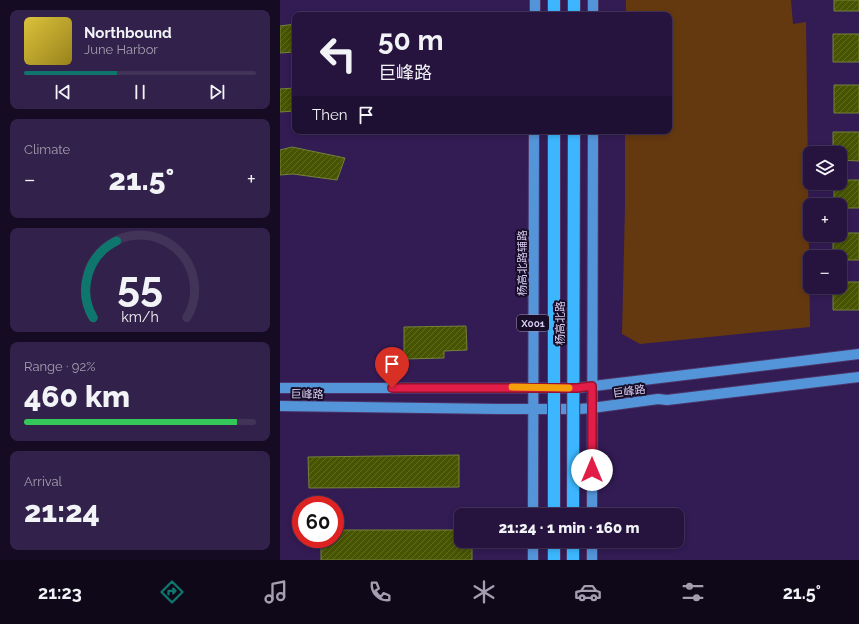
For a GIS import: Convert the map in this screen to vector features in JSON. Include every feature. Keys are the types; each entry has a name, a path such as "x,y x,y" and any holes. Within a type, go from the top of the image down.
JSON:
{"highway":[{"path":"554,0 554,12"},
{"path":"574,0 574,12"},
{"name":"杨高北路","path":"554,134 554,508"},
{"name":"杨高北路","path":"573,508 574,134"},
{"path":"554,548 554,560"},
{"path":"573,548 573,560"}],"main road":[{"path":"535,0 535,12"},
{"path":"593,0 593,12"},
{"name":"杨高北路辅路","path":"533,508 534,134"},
{"path":"592,508 593,134"},
{"name":"巨峰路","path":"280,388 577,388 859,354"},
{"name":"巨峰路","path":"280,406 499,409 592,408 658,399 667,400 859,377"},
{"path":"533,548 533,560"},
{"path":"592,548 592,560"}],"shaded area":[{"path":"626,0 791,0 793,24 806,22 808,146 803,146 803,190 808,190 808,198 803,198 803,242 809,242 809,250 803,250 803,294 810,294 810,327 640,344 622,334 625,134 672,134 672,12 626,12"}],"building":[{"path":"834,0 859,0 859,11 834,11"},
{"path":"292,24 292,52 280,53 280,26"},
{"path":"833,34 859,34 859,62 833,62"},
{"path":"834,85 859,85 859,113 834,113"},
{"path":"292,88 292,111 280,112 280,89"},
{"path":"833,132 859,132 859,161 847,160 847,146 833,146"},
{"path":"292,147 345,158 337,180 293,174 280,175 280,150"},
{"path":"847,180 859,180 859,208 847,208 847,198 834,198 834,190 847,190"},
{"path":"847,233 859,233 859,260 847,260 847,250 833,250 833,242 847,242"},
{"path":"847,282 859,282 859,310 833,310 833,294 847,294"},
{"path":"466,326 467,350 444,351 444,358 404,359 404,327"},
{"path":"459,455 459,487 309,488 308,457"},
{"path":"344,530 454,530 454,548 472,548 472,560 321,560 321,548 344,548"}],"slow traffic":[{"path":"512,387 569,388"}],"route":[{"path":"392,388 577,388 592,386 592,470"}]}
